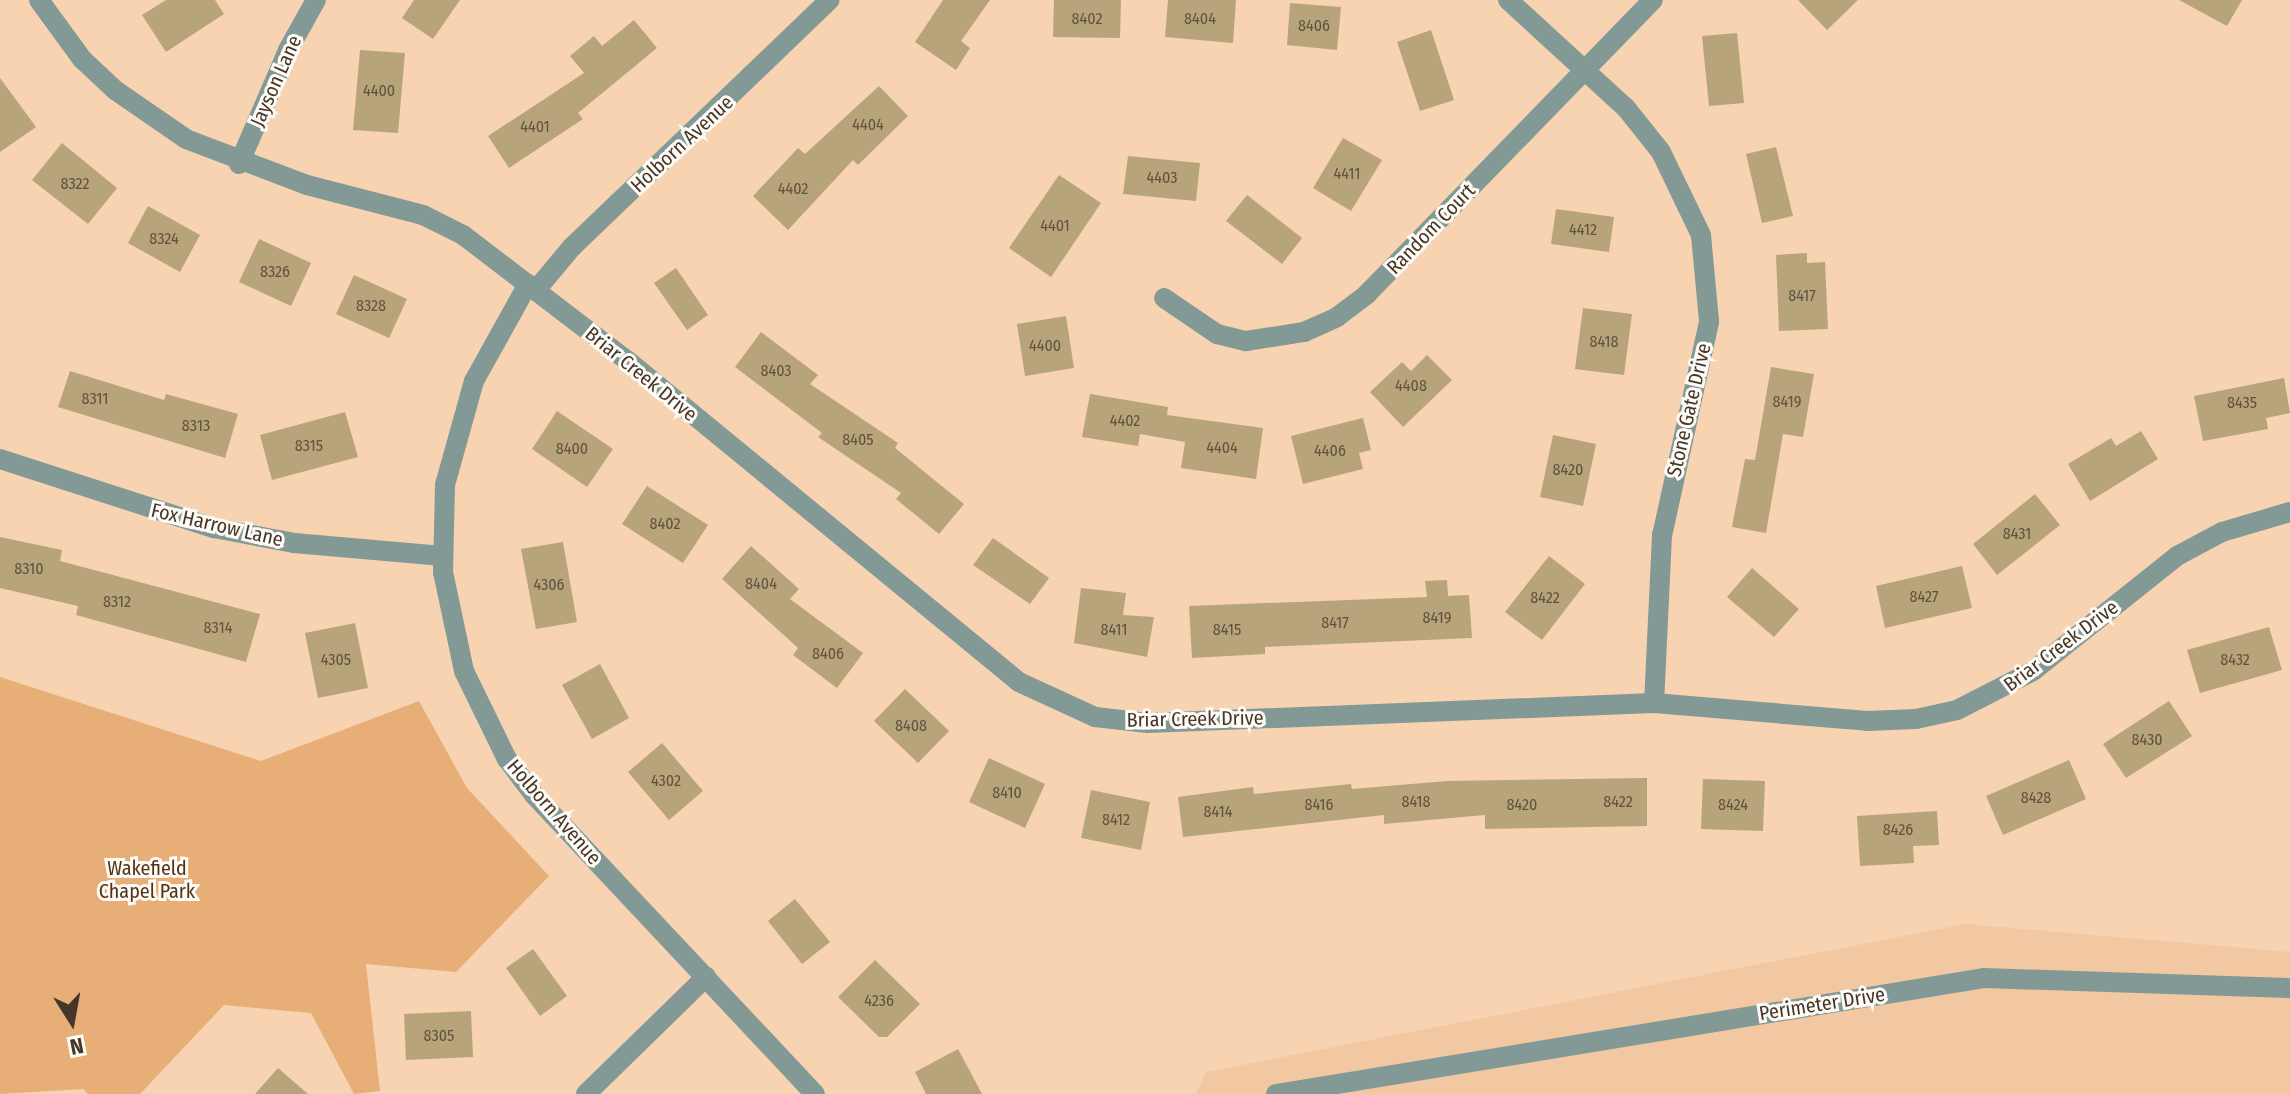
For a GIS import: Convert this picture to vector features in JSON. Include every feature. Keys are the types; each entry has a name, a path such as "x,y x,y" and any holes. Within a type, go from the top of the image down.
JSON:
{"street":[{"name":"Briar Creek Drive","path":"39,0 82,59 157,123 239,164 423,215 463,235 532,287 1019,682 1073,710 1148,723 1654,703 1867,721 1916,719 1957,710 2033,671 2177,556 2222,532 2290,512"},
{"name":"Jayson Lane","path":"239,164 288,50 316,0"},
{"name":"Holborn Avenue","path":"815,1094 535,796 507,759 464,671 442,556 445,485 455,434 497,333 532,287 572,247 830,0"},
{"name":"Stone Gate Drive","path":"1508,0 1626,108 1676,178 1701,235 1709,278 1703,362 1662,535 1654,703"},
{"name":"Random Court","path":"1164,298 1217,334 1246,341 1304,332 1337,317 1367,294 1653,0"},
{"name":"Fox Harrow Lane","path":"0,459 214,528 310,545 442,556"},
{"path":"586,1094 706,977"},
{"name":"Perimeter Drive","path":"1276,1094 1358,1086 1984,978 2290,988"}],"shaded area":[{"path":"1965,924 2290,952 2290,1094 1196,1094 1206,1072"}],"green space":[{"name":"Wakefield Chapel Park","path":"0,677 261,761 419,701 467,788 549,876 456,972 366,964 380,1091 354,1094 311,1013 224,1005 140,1094 88,1094 83,1089 0,1094"}],"building":[{"path":"166,0 215,0 224,14 166,52 142,15"},
{"path":"414,0 460,0 433,39 402,18"},
{"path":"943,0 990,0 961,41 970,48 956,70 915,42"},
{"path":"1054,0 1121,0 1120,38 1053,37"},
{"path":"1168,0 1236,0 1233,43 1165,37"},
{"path":"1798,0 1858,0 1827,30"},
{"path":"2179,0 2242,0 2227,26"},
{"path":"1290,3 1341,7 1337,50 1287,45"},
{"path":"634,20 657,48 578,113 583,119 509,168 488,136 584,73 570,56 594,36 602,46"},
{"path":"1431,30 1454,100 1420,111 1397,42"},
{"path":"1737,33 1744,103 1709,106 1702,36"},
{"path":"360,50 405,53 398,133 353,130"},
{"path":"0,78 36,127 0,152"},
{"path":"879,86 908,116 858,165 853,160 788,230 753,196 798,148 805,154"},
{"path":"1343,138 1382,160 1351,211 1313,188"},
{"path":"62,143 117,188 88,224 32,180"},
{"path":"1776,147 1793,216 1762,223 1746,154"},
{"path":"1128,156 1200,163 1196,201 1123,194"},
{"path":"1059,175 1101,203 1051,277 1009,248"},
{"path":"1247,195 1302,238 1282,264 1226,221"},
{"path":"148,206 200,235 180,272 128,243"},
{"path":"1556,209 1614,217 1609,252 1551,244"},
{"path":"259,239 311,263 291,306 239,282"},
{"path":"1807,253 1807,263 1825,262 1828,329 1779,331 1776,255"},
{"path":"676,268 708,315 687,330 654,283"},
{"path":"354,275 407,299 389,338 336,314"},
{"path":"1583,308 1632,314 1624,375 1575,369"},
{"path":"1066,316 1074,368 1025,376 1017,324"},
{"path":"761,332 818,375 810,384 898,443 895,448 964,504 939,534 896,499 901,493 818,437 822,433 735,367"},
{"path":"1427,355 1452,380 1403,427 1370,392 1402,362 1411,371"},
{"path":"1771,367 1814,374 1803,437 1783,434 1766,533 1732,527 1745,459 1755,460"},
{"path":"70,371 164,400 166,394 238,414 225,458 58,407"},
{"path":"2284,378 2290,413 2266,418 2268,429 2203,441 2194,396"},
{"path":"1090,394 1168,407 1167,415 1263,428 1256,479 1181,468 1185,442 1140,434 1138,446 1082,437"},
{"path":"557,411 613,449 587,487 532,449"},
{"path":"345,412 358,457 272,480 260,435"},
{"path":"1363,418 1371,450 1359,453 1363,469 1303,484 1291,436"},
{"path":"2141,431 2158,459 2090,501 2068,464 2111,438 2116,446"},
{"path":"1553,435 1596,444 1583,506 1540,497"},
{"path":"647,486 708,525 683,563 622,524"},
{"path":"2035,494 2060,525 1997,575 1973,544"},
{"path":"0,537 62,550 60,561 260,614 246,662 76,615 78,606 0,588"},
{"path":"993,538 1049,578 1030,604 973,565"},
{"path":"563,542 577,622 536,629 521,549"},
{"path":"751,546 799,589 790,599 863,653 837,688 793,655 798,648 722,579"},
{"path":"1549,556 1585,584 1542,640 1505,612"},
{"path":"1962,566 1972,608 1885,628 1876,586"},
{"path":"1752,568 1799,609 1774,637 1727,597"},
{"path":"1447,580 1448,596 1469,595 1472,638 1265,647 1265,654 1192,658 1189,606 1427,597 1425,581"},
{"path":"1081,588 1126,593 1123,615 1154,617 1147,657 1074,643"},
{"path":"355,623 368,688 318,698 305,633"},
{"path":"2269,627 2282,670 2200,693 2187,650"},
{"path":"600,664 629,718 592,739 562,685"},
{"path":"905,689 949,731 918,763 874,721"},
{"path":"2169,701 2192,736 2126,778 2103,744"},
{"path":"662,743 703,791 669,820 628,772"},
{"path":"989,758 1045,784 1025,828 969,802"},
{"path":"2069,760 2086,799 2003,835 1986,796"},
{"path":"1647,778 1647,826 1485,829 1485,815 1384,824 1384,815 1183,837 1178,797 1253,787 1254,794 1351,784 1352,789 1447,781"},
{"path":"1703,779 1765,781 1763,831 1701,829"},
{"path":"1091,790 1150,802 1141,850 1081,838"},
{"path":"1937,811 1939,845 1913,846 1914,863 1860,866 1857,816"},
{"path":"795,899 830,942 802,964 768,921"},
{"path":"533,949 567,996 540,1016 506,968"},
{"path":"875,960 920,1004 887,1037 879,1037 838,997"},
{"path":"471,1011 473,1057 406,1060 404,1014"},
{"path":"958,1049 982,1094 926,1094 915,1072"},
{"path":"278,1068 308,1094 255,1094"}]}
